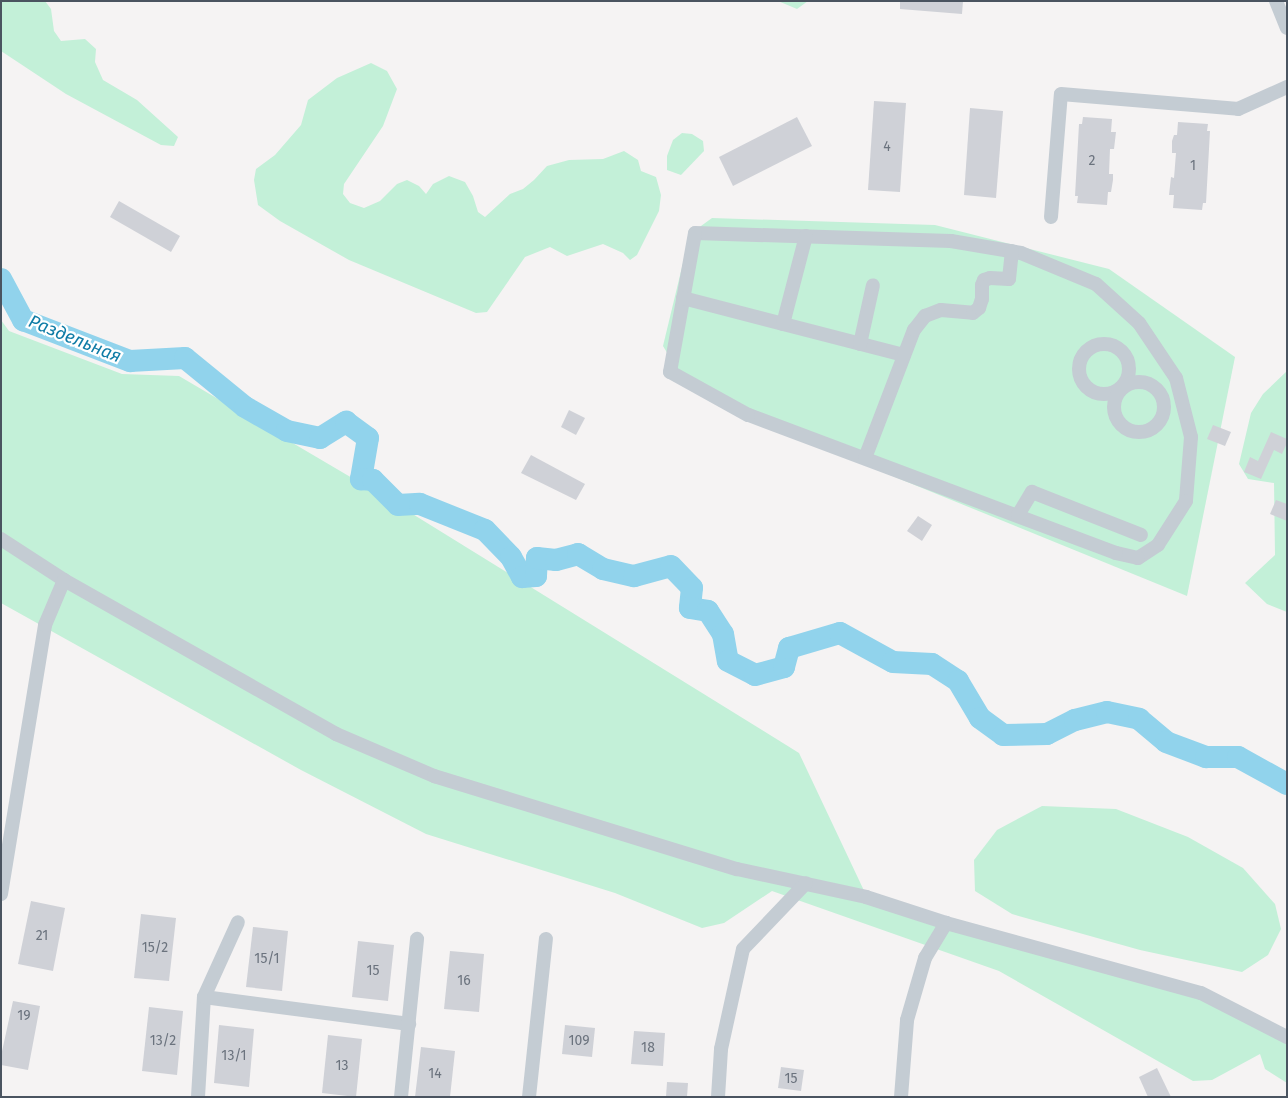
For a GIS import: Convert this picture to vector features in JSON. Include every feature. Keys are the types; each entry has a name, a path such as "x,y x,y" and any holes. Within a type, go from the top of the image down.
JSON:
{"street":[{"path":"1276,1 1287,28"},
{"path":"1051,217 1061,94 1238,109 1287,87"},
{"path":"695,233 806,236 951,241 1021,253 1096,284 1139,323 1176,378 1190,437 1186,501 1158,545 1138,558 1116,553 748,415 670,372 695,233"},
{"path":"783,324 806,236"},
{"path":"865,458 914,330 925,316 941,310 973,313 979,308 982,299 984,280 990,278 1009,279 1012,252"},
{"path":"860,344 873,286"},
{"path":"683,298 904,355"},
{"path":"1018,515 1032,492 1141,535"},
{"path":"1,539 64,580 336,734 434,776 737,869 866,897 946,923 1201,993 1287,1037"},
{"path":"1,894 45,625 64,580"},
{"path":"718,1097 721,1049 743,949 806,883"},
{"path":"198,1097 204,997 238,922"},
{"path":"901,1097 907,1020 925,958 946,923"},
{"path":"529,1097 546,939"},
{"path":"401,1097 417,940"},
{"path":"204,997 409,1024"}],"green space":[{"path":"1,1 45,1 51,9 54,31 61,41 85,39 96,49 95,62 103,80 137,100 178,137 174,146 161,145 66,94 1,51"},
{"path":"778,1 808,1 797,9"},
{"path":"371,63 387,71 397,89 383,126 344,184 343,194 350,203 364,208 380,201 397,184 407,180 419,186 426,194 433,184 449,176 465,182 473,196 478,212 485,217 510,194 523,189 534,180 547,166 569,160 603,159 624,151 638,160 641,171 656,177 661,195 659,211 637,255 630,260 623,253 603,244 567,256 550,247 525,257 487,312 476,313 349,260 280,221 258,205 254,180 256,169 275,155 301,125 308,100 337,78"},
{"path":"682,133 692,134 703,141 704,151 681,175 667,170 667,156 673,140"},
{"path":"712,218 935,225 1109,269 1235,357 1187,596 819,446 677,369 663,346 690,234"},
{"path":"1,320 9,331 122,374 179,376 398,505 799,753 867,897 1201,993 1287,1037 1287,1083 1265,1069 1260,1054 1212,1080 1193,1081 999,971 772,891 724,923 702,928 615,893 426,834 301,770 1,603"},
{"path":"1287,371 1287,612 1267,604 1245,583 1275,555 1274,483 1248,479 1239,464 1251,413 1263,394"},
{"path":"1042,806 1116,809 1188,837 1243,868 1275,904 1281,929 1268,955 1242,972 1140,950 1012,914 975,891 974,860 997,830"}],"building":[{"path":"900,1 963,1 962,14 900,9"},
{"path":"874,101 906,103 900,192 868,190"},
{"path":"970,108 1003,111 996,198 964,195"},
{"path":"797,117 812,146 733,186 719,157"},
{"path":"1083,117 1112,119 1111,132 1116,132 1114,149 1110,149 1109,174 1113,174 1113,180 1111,192 1108,192 1107,205 1077,203 1078,196 1075,196 1079,124 1082,124"},
{"path":"1178,122 1208,124 1207,131 1210,131 1206,203 1203,203 1202,210 1173,208 1174,195 1169,195 1171,177 1174,178 1176,153 1172,153 1172,141 1174,135 1177,135"},
{"path":"119,201 180,236 171,252 110,217"},
{"path":"569,410 585,418 576,435 561,427"},
{"path":"1213,425 1231,432 1225,446 1207,439"},
{"path":"1271,432 1287,439 1282,454 1274,450 1261,479 1244,472 1250,457 1258,461"},
{"path":"531,455 585,484 576,500 521,473"},
{"path":"1276,500 1287,504 1287,521 1270,514"},
{"path":"918,516 932,525 922,541 907,531"},
{"path":"31,901 65,908 53,971 18,964"},
{"path":"141,914 176,918 169,981 134,978"},
{"path":"253,927 288,931 282,991 246,987"},
{"path":"358,941 394,945 388,1001 352,997"},
{"path":"450,951 484,954 479,1012 444,1009"},
{"path":"13,1001 40,1006 28,1070 1,1065 1,1056"},
{"path":"149,1007 183,1011 177,1075 142,1071"},
{"path":"219,1025 254,1029 249,1087 214,1083"},
{"path":"565,1025 595,1028 592,1057 562,1054"},
{"path":"634,1031 665,1033 663,1066 631,1064"},
{"path":"328,1035 362,1039 356,1097 322,1093"},
{"path":"421,1047 455,1051 450,1097 415,1097"},
{"path":"781,1067 804,1070 801,1091 778,1088"},
{"path":"1157,1068 1171,1097 1148,1097 1139,1077"},
{"path":"667,1082 688,1083 687,1097 666,1097"}],"waterway":[{"name":"Раздельная","path":"1,279 23,320 130,361 185,358 245,407 287,431 320,438 346,422 368,438 361,479 373,480 398,505 420,504 485,530 511,557 522,577 536,576 537,558 556,560 578,554 603,569 634,576 671,566 692,588 690,608 708,611 723,634 728,661 755,675 784,667 789,648 840,633 893,662 932,664 958,681 980,718 1003,735 1047,734 1075,720 1107,712 1139,719 1166,742 1206,757 1238,757 1287,784"}]}
